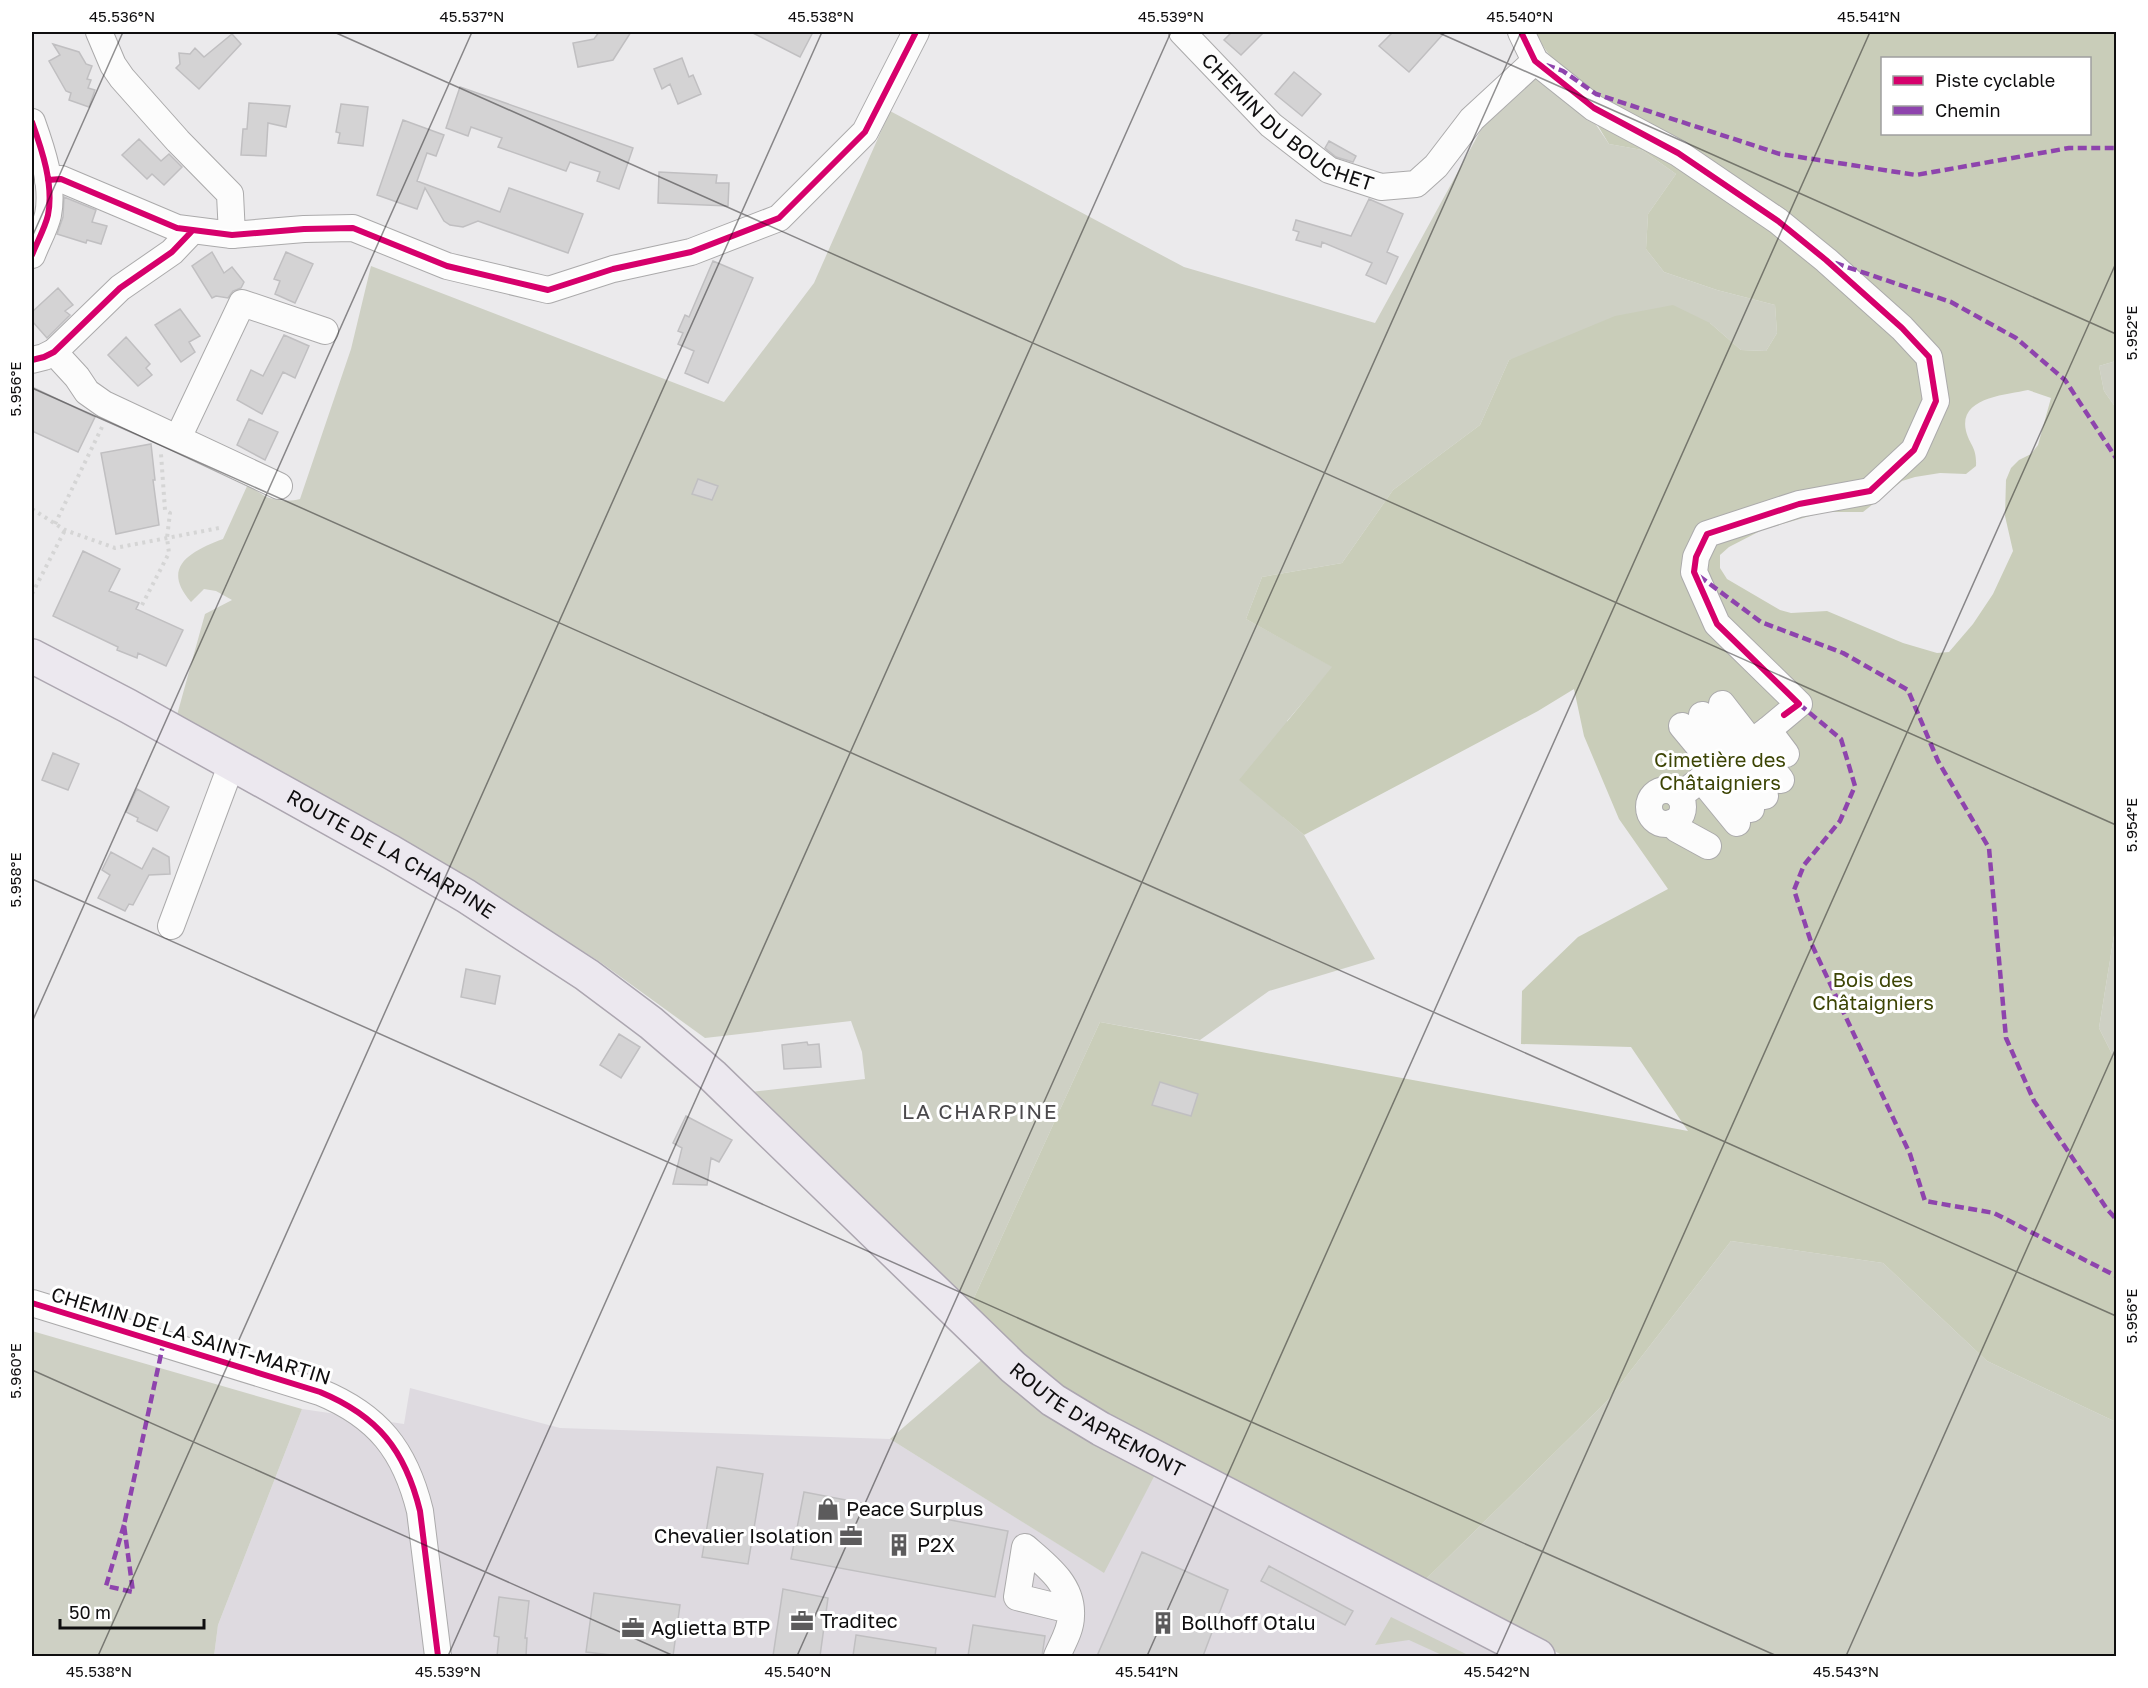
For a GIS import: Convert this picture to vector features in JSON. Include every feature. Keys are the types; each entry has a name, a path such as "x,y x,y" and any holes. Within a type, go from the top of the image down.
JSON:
{"main road":[{"name":"ROUTE DE LA CHARPINE","path":"32,656 232,764 447,885 564,960 651,1023 725,1088"},
{"name":"ROUTE D'APREMONT","path":"725,1088 1013,1367 1053,1400 1111,1435 1538,1656"}],"street":[{"path":"99,32 113,65 122,78 178,141 230,194 232,235"},
{"path":"48,180 61,179 177,228 232,235 304,229 353,228 447,266 548,290 613,269 690,252 779,218 865,132 916,32"},
{"name":"CHEMIN DU BOUCHET","path":"1182,32 1279,132 1329,170 1381,187 1416,184 1436,166 1472,119 1535,62"},
{"path":"1521,32 1535,62 1594,108 1677,153 1778,221 1902,328 1929,357 1936,401 1914,450 1870,491 1799,504 1707,534 1696,557 1694,572 1717,624 1799,704 1679,796 1683,808 1677,820 1671,823 1677,829 1708,846"},
{"path":"32,123 43,153 48,180 48,215 32,255"},
{"path":"192,231 172,252 120,288 43,356 77,376 87,392 112,408 279,486"},
{"path":"168,434 242,303 325,331"},
{"path":"1742,748 1759,802 1742,748 1702,715 1742,748 1786,754"},
{"path":"171,926 232,764"},
{"name":"CHEMIN DE LA SAINT-MARTIN","path":"32,1303 320,1392 344,1402 381,1430 405,1464 414,1487 420,1511 438,1656"},
{"path":"1057,1656 1067,1632 1070,1610"}],"path":[{"path":"55,524 112,408"},
{"path":"142,605 169,553 167,538 170,513 165,510 168,434"},
{"path":"32,509 65,530 115,548 219,528"},
{"path":"32,594 65,530"}],"shaded area":[{"path":"1534,33 1609,144 1642,150 1676,174 1648,214 1646,249 1664,272 1717,290 1775,305 1777,333 1766,351 1741,350 1710,323 1509,360 1480,425 1393,490 1342,563 1262,577 1246,619 1333,667 1287,721 1283,817 1304,835 1375,959 1269,991 1200,1040 1100,1022 968,1311 741,1093 865,1079 862,1052 851,1021 705,1038 600,962 390,831 177,715 205,614 232,600 216,591 204,589 191,602 182,590 178,579 179,570 183,562 191,555 223,539 248,484 269,498 285,501 300,499 351,349 371,266 724,402 814,283 890,111 1184,267 1375,323"},
{"path":"2116,361 2116,408 2104,391 2099,366"},
{"path":"2116,923 2116,1062 2099,1028"},
{"path":"1731,1241 1883,1263 1987,1361 2116,1422 2116,1656 1564,1656 1422,1583 1608,1400"},
{"path":"32,1331 302,1409 218,1625 214,1656 32,1656"},
{"path":"986,1356 1157,1471 1104,1573 890,1439"},
{"path":"410,1388 560,1428 890,1439 1103,1572 1157,1471 1513,1656 214,1656 218,1625 302,1409 404,1424"},
{"path":"1391,1617 1470,1656 1444,1656 1409,1640 1375,1645"}],"green space":[{"name":"Bois des Châtaigniers","path":"1533,32 2116,32 2116,361 2099,366 2104,391 2116,408 2116,923 2099,1028 2116,1062 2116,1422 1987,1361 1883,1263 1731,1241 1608,1400 1422,1583 1068,1397 968,1311 1100,1022 1688,1131 1631,1047 1521,1044 1522,991 1578,937 1668,889 1619,819 1584,736 1574,689 1538,711 1304,835 1239,780 1332,667 1246,619 1262,577 1342,563 1393,490 1480,425 1509,360 1615,316 1673,305 1710,323 1741,350 1766,351 1777,333 1775,305 1717,290 1664,272 1646,249 1648,214 1676,174 1642,150 1609,144 1587,108","holes":["2028,390 2051,398 2038,445 2031,454 2019,460 2011,468 2006,480 2005,516 2013,551 1993,594 1973,624 1949,652 1937,653 1903,643 1827,611 1791,613 1780,610 1727,579 1720,568 1720,555 1729,547 1762,530 1824,512 1863,512 1902,481 1915,477 1940,473 1966,474 1976,466 1965,420 1969,411 1976,404 1997,396"]}],"building":[{"path":"599,32 631,32 613,60 578,67 573,43 594,39"},
{"path":"751,32 813,32 800,57"},
{"path":"1232,32 1264,32 1241,55 1224,40"},
{"path":"1393,32 1445,32 1409,72 1379,46"},
{"path":"232,34 241,44 199,89 176,68 180,64 179,53 190,54 195,48 204,57"},
{"path":"53,44 79,52 86,64 92,66 87,79 91,80 88,88 95,90 89,107 69,100 71,93 66,91 49,61 60,55"},
{"path":"682,58 689,77 693,75 701,94 678,104 670,84 662,89 654,69"},
{"path":"1294,72 1321,94 1302,116 1275,94"},
{"path":"460,87 633,148 619,189 597,181 600,172 570,162 566,171 498,147 502,138 471,127 468,136 446,128"},
{"path":"249,103 290,106 286,127 268,123 266,156 241,155 243,129 247,129"},
{"path":"341,104 368,107 363,146 338,143 340,133 336,132"},
{"path":"403,120 444,135 436,156 427,153 417,181 500,212 509,188 583,214 568,253 478,221 463,227 450,225 444,221 425,188 417,209 377,195"},
{"path":"139,139 161,161 169,154 182,167 164,185 152,174 147,179 122,155"},
{"path":"1329,141 1356,156 1353,162 1336,157 1325,148"},
{"path":"659,172 717,175 716,183 729,183 728,206 658,203"},
{"path":"64,197 96,210 92,222 107,226 101,244 87,240 86,243 57,234 63,217"},
{"path":"1369,199 1403,214 1387,252 1398,257 1386,284 1366,275 1372,263 1322,242 1321,247 1296,240 1299,232 1293,230 1296,220 1351,236"},
{"path":"212,252 224,273 232,267 244,282 241,288 233,291 228,298 216,296 212,298 192,266"},
{"path":"286,252 313,264 295,303 275,294 280,281 274,279"},
{"path":"713,261 753,278 708,383 685,373 694,351 678,344 683,333 678,331 685,315 689,317"},
{"path":"58,288 73,305 65,311 70,315 47,338 32,321 32,312"},
{"path":"180,309 200,336 189,342 195,352 181,362 155,325"},
{"path":"284,335 309,346 295,378 283,372 262,414 237,400 251,370 263,376"},
{"path":"126,337 150,364 146,368 152,375 138,386 108,355"},
{"path":"32,387 95,417 78,452 32,431"},
{"path":"249,419 278,432 265,460 237,445"},
{"path":"151,444 159,525 116,534 101,453"},
{"path":"698,479 718,486 712,500 692,494"},
{"path":"83,551 120,569 109,591 139,603 136,609 183,630 166,666 138,653 137,658 117,650 118,647 53,616"},
{"path":"53,753 79,764 68,790 42,780"},
{"path":"137,789 169,807 157,831 137,821 138,818 126,812"},
{"path":"153,848 169,857 170,874 149,875 133,905 129,904 125,911 98,898 110,875 102,870 111,852 142,869"},
{"path":"466,969 500,976 495,1004 461,997"},
{"path":"619,1034 640,1047 621,1078 600,1065"},
{"path":"807,1042 808,1045 819,1044 821,1067 784,1069 782,1045"},
{"path":"1160,1082 1198,1094 1191,1116 1152,1105"},
{"path":"686,1116 732,1140 719,1162 711,1158 707,1185 673,1184 682,1148 673,1143"},
{"path":"717,1467 763,1474 748,1564 702,1557"},
{"name":"P2X","path":"804,1492 1008,1531 995,1597 791,1559"},
{"name":"Bollhoff Otalu","path":"1142,1552 1228,1590 1203,1656 1097,1656"},
{"path":"1269,1566 1353,1611 1345,1625 1261,1581"},
{"name":"Traditec","path":"783,1589 828,1598 820,1656 773,1656"},
{"name":"Aglietta BTP","path":"594,1593 680,1605 673,1656 620,1656 586,1652"},
{"path":"499,1597 529,1601 525,1638 527,1638 526,1656 497,1656 499,1637 494,1636"},
{"path":"973,1625 1045,1636 1042,1656 968,1656"},
{"path":"856,1635 936,1648 935,1656 853,1656"}],"marked path":[{"path":"1546,65 1563,71 1596,94 1780,154 1916,175 2069,148 2116,148"},
{"path":"1835,263 1951,302 2016,338 2065,380 2116,458"},
{"path":"1699,576 1761,622 1843,653 1908,690 1938,761 1989,848 2006,1038 2034,1101 2116,1219"},
{"path":"1799,704 1841,739 1855,786 1840,821 1804,865 1794,890 1812,945 1910,1154 1925,1201 1994,1213 2116,1276"},
{"path":"124,1525 106,1586 133,1592 124,1525 163,1345"}],"cycle path":[{"path":"48,180 61,179 177,228 232,235 304,229 353,228 447,266 548,290 613,269 691,252 779,218 865,132 916,32"},
{"path":"1521,32 1535,61 1594,108 1678,153 1778,221 1826,260 1902,328 1929,357 1936,401 1914,450 1870,491 1799,504 1707,534 1696,557 1694,572 1717,624 1799,704 1784,715"},
{"path":"32,122 46,168 49,192 47,220 32,255"},
{"path":"32,360 54,352 120,288 172,252 192,231"},
{"path":"32,1303 320,1392 358,1412 373,1424 397,1453 414,1489 420,1511 438,1656"}],"place":[{"name":"Peace Surplus","path":"828,1509"},
{"name":"Chevalier Isolation","path":"851,1536"},
{"name":"P2X","path":"899,1545"},
{"name":"Traditec","path":"802,1621"},
{"name":"Bollhoff Otalu","path":"1163,1623"},
{"name":"Aglietta BTP","path":"633,1628"}],"district":[{"name":"LA CHARPINE","path":"980,1112"}],"park label":[{"name":"Cimetière des Châtaigniers","path":"1720,772"}]}
